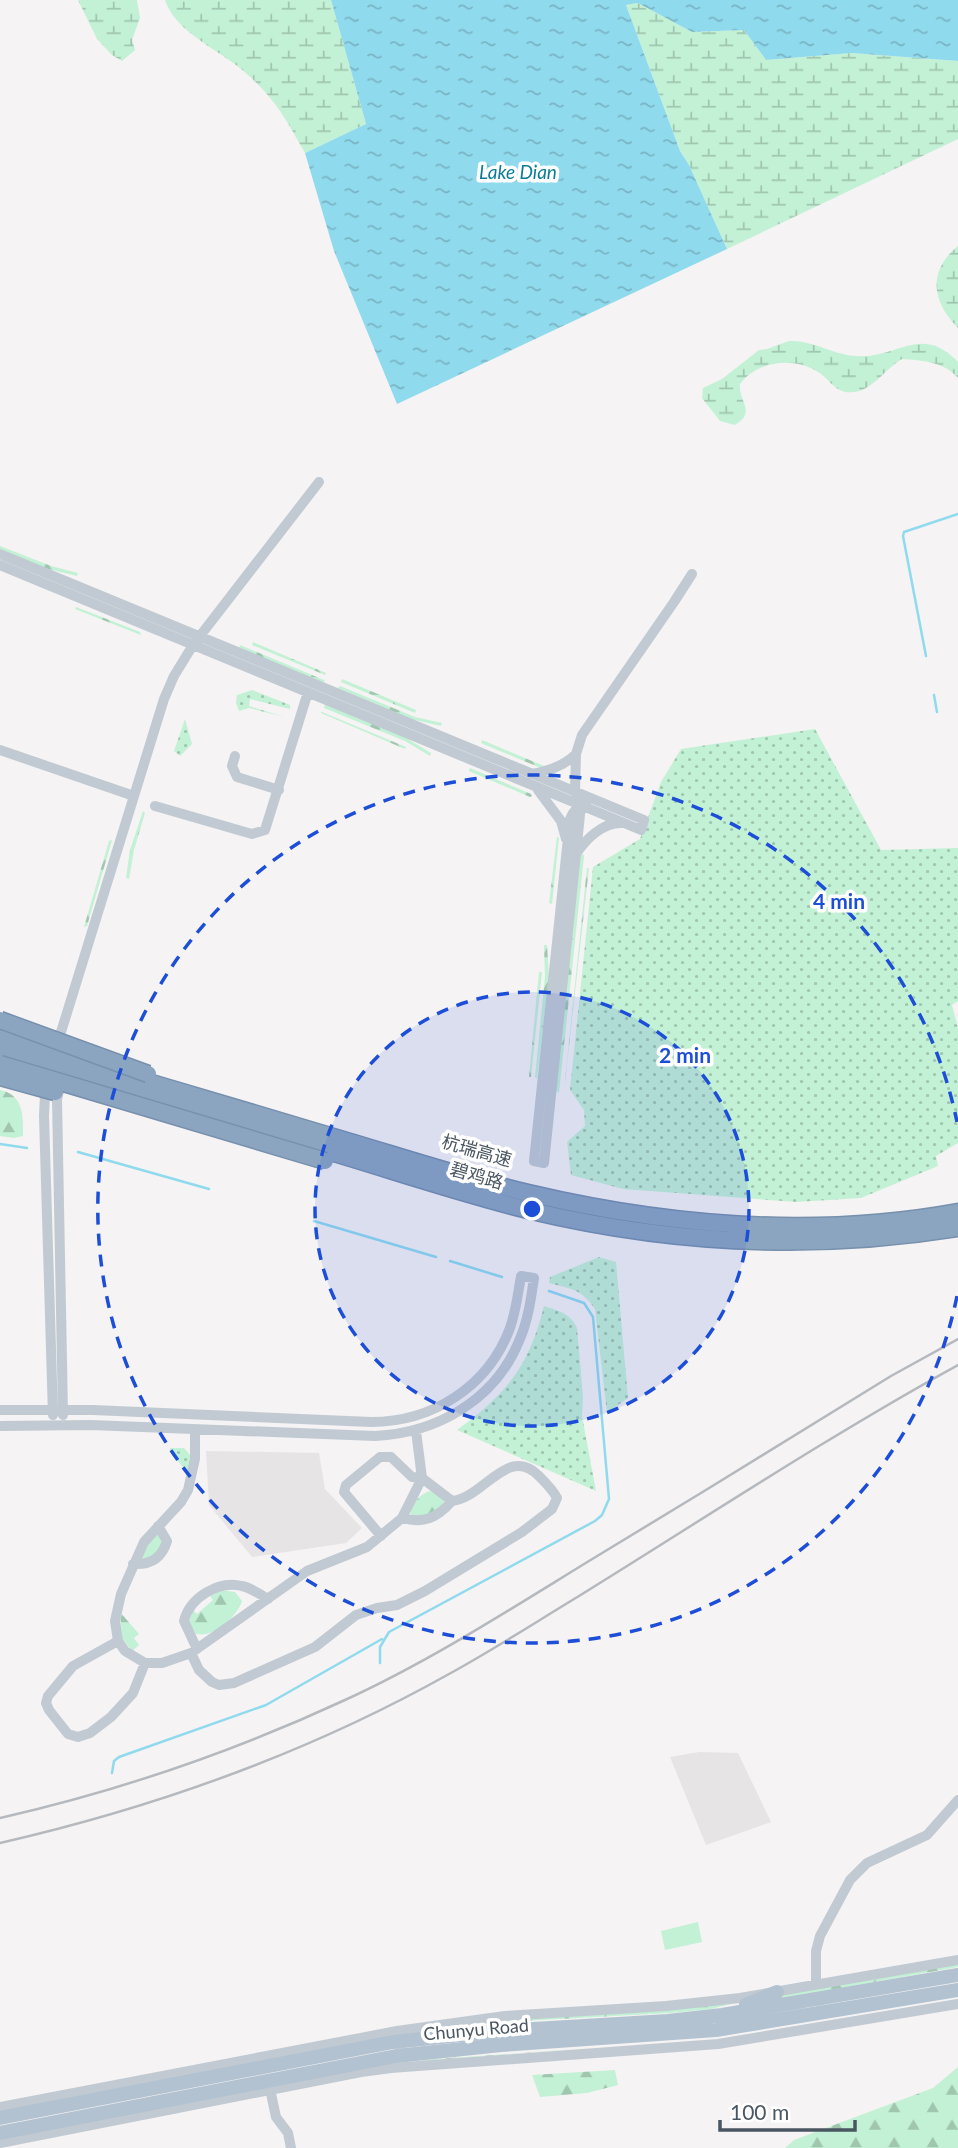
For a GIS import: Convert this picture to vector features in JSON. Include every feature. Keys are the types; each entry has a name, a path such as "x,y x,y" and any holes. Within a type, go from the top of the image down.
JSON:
{"highway":[{"path":"0,1020 148,1074"},
{"name":"杭瑞高速","path":"0,1030 537,1186 654,1209 800,1218 894,1212 958,1204"},
{"name":"碧鸡路","path":"0,1038 57,1066 488,1199 608,1226 689,1237 811,1243 884,1238 958,1228"},
{"name":"碧鸡路","path":"0,1054 57,1066 491,1184 609,1210 702,1222 808,1226 880,1222 958,1212"},
{"path":"0,1064 511,1215 583,1231 655,1242 729,1249 802,1251 889,1246 958,1237"},
{"path":"0,1077 325,1161"}],"main road":[{"name":"Chunyu Road","path":"0,2133 36,2118 393,2042 475,2032 668,2021 722,2015 958,1975"},
{"name":"Chunyu Road","path":"0,2118 36,2118 396,2056 501,2045 716,2030 958,1990"},
{"path":"722,2015 777,1992"}],"street":[{"path":"58,1424 45,1095 57,1066 134,796 164,699 174,676 197,641 319,482"},
{"path":"0,554 197,641 308,692 532,780 562,787 643,820 641,830 581,805 532,780 197,641 0,565"},
{"path":"575,792 576,754 582,735 692,574"},
{"path":"155,806 257,834 268,827 308,692"},
{"path":"0,750 134,796"},
{"path":"532,780 571,760 576,754"},
{"path":"235,755 232,766 237,777 279,790"},
{"path":"532,780 561,821 568,845"},
{"path":"562,787 577,798 581,805 544,1163 534,1161 570,819 581,805 597,801"},
{"path":"576,853 598,831 616,822 626,823"},
{"path":"0,1410 58,1409 371,1422 396,1421 419,1416 451,1401 471,1386 487,1368 511,1325 521,1276 534,1278 520,1339 499,1377 461,1410 416,1431 375,1436 58,1424 0,1426"},
{"path":"195,1430 195,1458 188,1490 181,1502 144,1542 121,1594 115,1621 118,1641 125,1651 145,1663 162,1663 194,1651 307,1571 358,1552 381,1536 402,1518 422,1478 416,1431"},
{"path":"381,1536 344,1492 346,1485 376,1459 385,1456 396,1460 412,1477 422,1478 452,1501"},
{"path":"268,1599 242,1585 228,1585 205,1593 190,1607 184,1621 199,1670 212,1682 219,1685 234,1683 315,1647 356,1615 397,1605 425,1591 522,1532 552,1509 557,1499 554,1492 532,1469 520,1465 505,1470 467,1497 452,1501 443,1511 427,1520 402,1518"},
{"path":"133,1564 144,1565 160,1556 167,1541 158,1526"},
{"path":"118,1641 73,1666 48,1696 46,1703 49,1710 68,1734 78,1737 90,1733 111,1717 133,1693 145,1663"},
{"path":"816,1985 816,1951 820,1936 850,1880 867,1863 927,1835 958,1800"},
{"path":"0,2108 351,2039 449,2023 505,2016 677,2005 777,1992 958,1960"},
{"path":"0,2143 391,2067 718,2044 958,2004"},
{"path":"270,2090 276,2117 288,2133 291,2148"}],"shaded area":[{"path":"206,1451 319,1453 325,1489 362,1528 346,1543 252,1557 209,1505"},
{"path":"699,1752 738,1753 771,1822 706,1845 670,1757"}],"green space":[{"path":"78,0 137,0 140,18 132,40 135,50 122,61 112,55 97,39"},
{"path":"165,0 331,0 366,124 305,153 274,102 258,84 179,23"},
{"path":"638,3 692,32 744,30 766,60 852,53 958,61 958,139 727,249 680,151 626,5"},
{"path":"958,246 958,328 943,308 937,287 941,266"},
{"path":"789,341 857,356 871,356 920,344 932,345 958,362 958,378 940,365 902,359 867,387 848,392 838,389 808,367 776,363 756,370 740,384 745,416 735,425 720,421 702,398 703,388 722,379 759,350"},
{"path":"0,546 51,566 78,573 77,576 44,568 0,549"},
{"path":"76,607 140,632 141,635 75,609"},
{"path":"253,642 326,673 325,675 252,645"},
{"path":"240,645 325,681 323,683 239,648"},
{"path":"342,679 416,710 415,713 341,682"},
{"path":"340,686 415,717 442,723 441,726 411,719 338,688"},
{"path":"252,690 290,705 290,709 250,699 249,706 284,717 249,708 239,711 237,695"},
{"path":"325,704 406,738 431,753 430,756 405,741 324,708"},
{"path":"322,712 406,747 405,749"},
{"path":"185,719 192,744 180,756 174,751"},
{"path":"815,729 881,850 958,848 958,1001 952,1005 958,1028 958,1143 936,1156 938,1166 861,1198 796,1202 623,1189 571,1175 567,1142 585,1126 584,1110 570,1090 593,867 640,839 661,782 681,749"},
{"path":"482,740 544,766 543,769 481,743"},
{"path":"470,768 531,794 532,796 469,771"},
{"path":"143,811 145,813 129,879 126,878 130,850"},
{"path":"557,837 559,838 552,904 549,903"},
{"path":"112,840 87,926 84,927 109,841"},
{"path":"583,854 559,1093 556,1091 580,855"},
{"path":"589,868 564,1091 564,1090"},
{"path":"544,945 547,945 549,977 537,1079 535,1077 545,977"},
{"path":"539,972 542,972 529,1077"},
{"path":"0,1090 14,1096 18,1101 22,1114 23,1136 0,1136"},
{"path":"599,1257 616,1262 628,1398 607,1413 595,1309 581,1294 549,1283 550,1277"},
{"path":"544,1306 567,1316 577,1328 582,1416 596,1491 457,1430 490,1404 514,1377 531,1346"},
{"path":"170,1448 184,1448 191,1456 188,1473 170,1452"},
{"path":"430,1491 441,1496 444,1502 430,1516 411,1516 416,1500"},
{"path":"159,1532 162,1544 156,1555 143,1560 145,1548"},
{"path":"220,1590 235,1592 242,1601 239,1607 230,1620 217,1630 196,1634 189,1623 193,1610 197,1614 213,1600 210,1596"},
{"path":"120,1612 139,1634 134,1638 139,1645 132,1651 122,1638"},
{"path":"698,1922 702,1942 665,1950 661,1931"},
{"path":"958,1963 958,1967 773,2000 789,1993"},
{"path":"731,2004 670,2013 504,2022 504,2020"},
{"path":"605,2047 422,2061 422,2060"},
{"path":"958,2067 958,2148 785,2148 794,2140 933,2088"},
{"path":"615,2070 618,2085 587,2093 540,2097 532,2075"}],"water":[{"name":"Lake Dian","path":"331,0 958,0 958,61 852,53 766,60 744,30 692,32 638,3 626,5 680,151 727,249 397,404 334,251 305,153 366,124"}],"waterway":[{"path":"926,656 903,536 904,532 958,514"},
{"path":"934,695 937,712"},
{"path":"0,1144 27,1148"},
{"path":"78,1152 209,1189"},
{"path":"314,1221 436,1257"},
{"path":"450,1261 502,1277"},
{"path":"380,1663 380,1647 389,1632 602,1515 609,1499 593,1317 584,1303 549,1291"},
{"path":"112,1773 114,1761 119,1757 266,1705 382,1639"}],"railway":[{"path":"0,1818 89,1795 219,1753 377,1685 469,1634 891,1376 958,1339"},
{"path":"0,1843 59,1829 174,1795 286,1753 396,1702 498,1646 815,1449 958,1365"}]}
